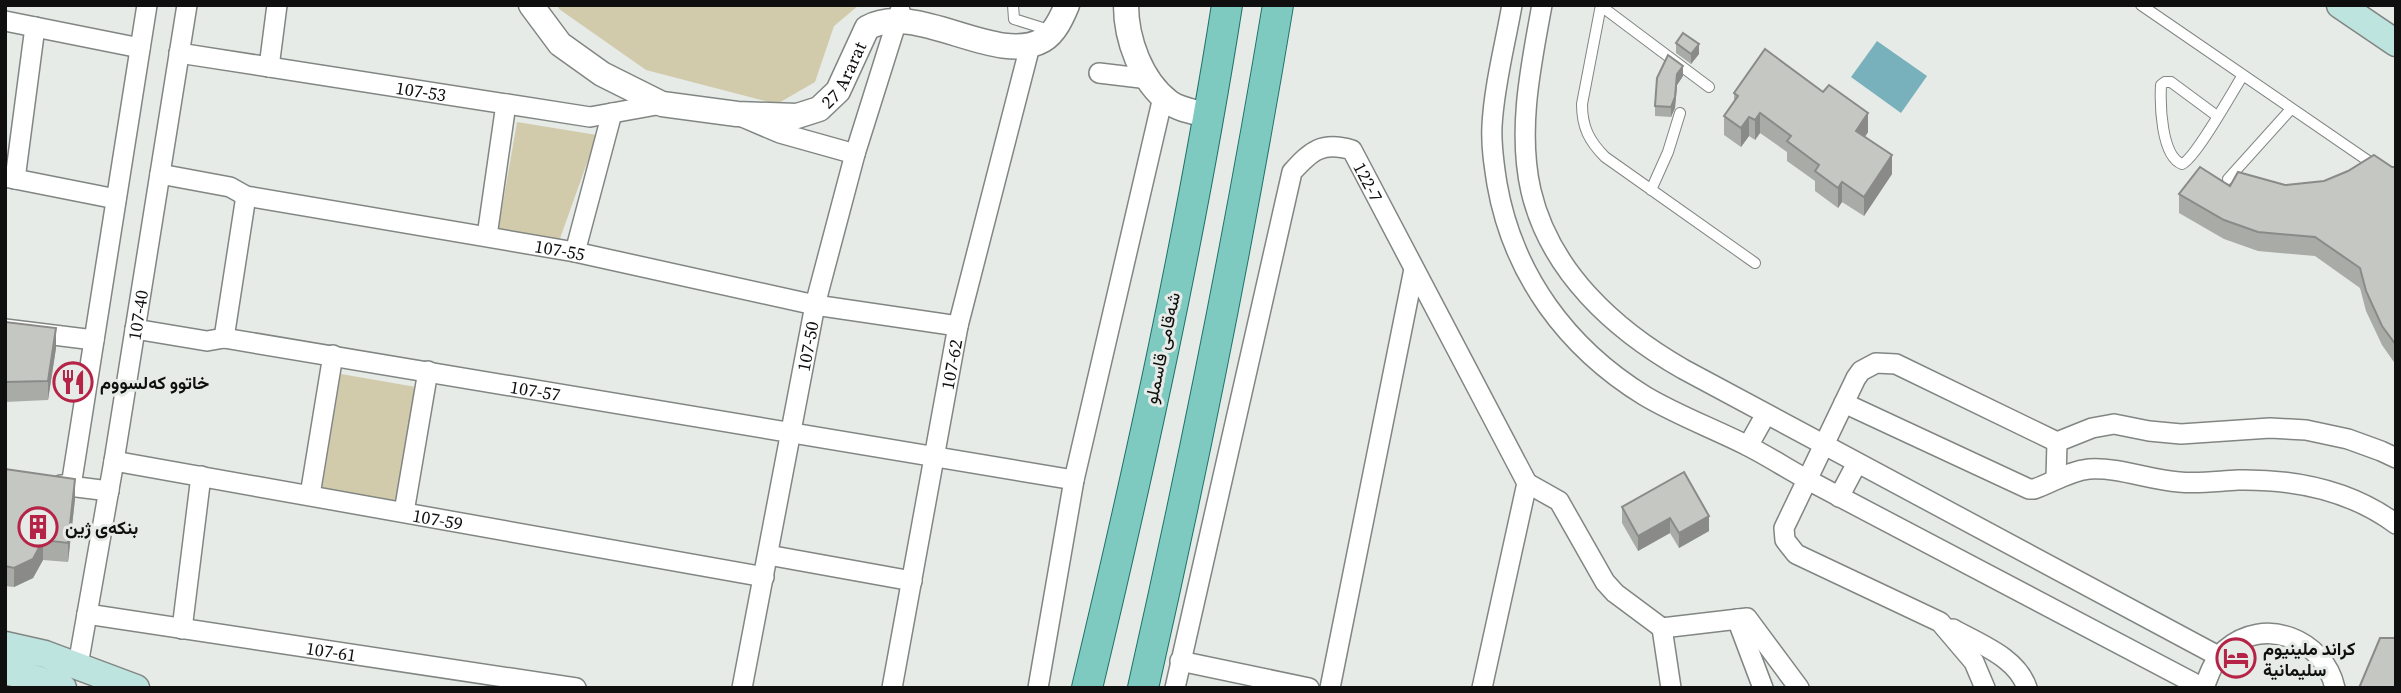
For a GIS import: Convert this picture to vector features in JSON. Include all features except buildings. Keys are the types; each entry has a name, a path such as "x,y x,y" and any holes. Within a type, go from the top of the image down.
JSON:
{"main road":[{"name":"شەقامی قاسملو","path":"1087,688 1122,541 1210,116 1227,5"},
{"path":"1143,688 1175,545 1259,122 1278,5"},
{"path":"2340,5 2396,43"},
{"path":"15,666 78,666 136,688"},
{"path":"15,666 63,688"}],"street":[{"path":"71,486 147,5"},
{"name":"107-40","path":"78,666 114,461 187,5"},
{"path":"269,67 277,5"},
{"name":"27 Ararat","path":"531,5 560,44 602,74 662,104 737,114 797,116 819,109 838,91 867,28 885,13 900,10"},
{"path":"900,10 948,17 998,40 1030,46 1045,40 1068,5"},
{"path":"1126,5 1132,44 1141,68 1156,88 1171,104 1210,116"},
{"path":"1512,5 1494,109 1492,151 1505,219 1517,254 1534,286 1566,331 1591,357 1620,380 1671,410 1748,446 1805,479 2204,688 2211,668 2224,651 2242,639 2263,634 2285,635 2305,643 2321,657 2332,676 2334,688"},
{"path":"1542,5 1526,107 1531,191 1545,230 1565,266 1601,311 1669,361 2220,657"},
{"name":"107-50","path":"742,688 816,305 855,154 900,10"},
{"path":"5,21 140,48"},
{"path":"35,27 10,178 116,200"},
{"path":"1508,28 1526,29 1536,38"},
{"name":"107-62","path":"892,688 958,326 1030,46"},
{"name":"107-53","path":"179,53 590,117 662,104"},
{"path":"1100,73 1156,88"},
{"path":"1038,688 1074,480 1156,88"},
{"path":"487,236 506,104"},
{"path":"575,252 612,113"},
{"path":"737,114 780,133 855,154"},
{"name":"122-7","path":"1175,688 1292,172 1315,149 1328,147 1352,150 1527,483"},
{"name":"107-55","path":"160,174 230,187 246,196 575,252 816,305 958,326"},
{"path":"225,338 246,196"},
{"path":"1330,688 1414,269"},
{"path":"5,329 94,340"},
{"name":"107-57","path":"135,329 207,341 225,338 333,355 1074,480"},
{"path":"310,495 333,355"},
{"path":"2027,688 2021,674 2007,660 1940,622 1793,551 1785,540 1784,528 1805,479 1861,371 1868,366 1885,362 1913,371 2057,442 2092,428 2114,424 2181,434 2270,428 2306,430 2348,439 2396,458"},
{"path":"404,512 429,371"},
{"path":"1844,403 2019,485 2034,489 2079,471 2099,469 2182,483 2276,481 2346,496 2381,513 2396,524"},
{"path":"1748,446 1766,414"},
{"path":"2056,479 2057,442"},
{"name":"107-59","path":"114,461 764,577"},
{"path":"1839,497 1857,463"},
{"path":"181,629 201,476"},
{"path":"45,482 108,491"},
{"path":"1482,688 1527,483 1559,501 1605,582 1615,593 1662,628 1747,618 1799,688"},
{"path":"768,555 912,581"},
{"name":"107-61","path":"87,614 576,688"},
{"path":"1737,619 1763,688"},
{"path":"1940,622 1974,662 1986,688"},
{"path":"1662,628 1671,688"},
{"path":"1180,662 1309,688"}],"lane":[{"path":"1013,5 1014,19 1052,31"},
{"path":"2141,5 2396,180"},
{"path":"1709,87 1601,6 1582,104 1582,118 1593,145 1605,157 1755,263"},
{"path":"2217,116 2171,82 2161,85 2164,130 2177,162 2182,164 2190,158 2217,116 2243,75"},
{"path":"2228,179 2291,109"},
{"path":"1651,190 1668,152 1680,113"}],"shaded area":[{"path":"557,5 859,5 834,26 815,82 777,104 646,70"},
{"path":"517,122 597,135 558,244 498,231"},
{"path":"341,374 416,387 396,501 322,489"}],"water":[{"path":"1877,41 1927,76 1901,113 1851,77"}],"place":[{"name":"خاتوو کەلسووم","path":"73,382"},
{"name":"بنکەی ژین","path":"38,527"},
{"name":"كراند ملينيوم سليمانية","path":"2236,658"}]}
